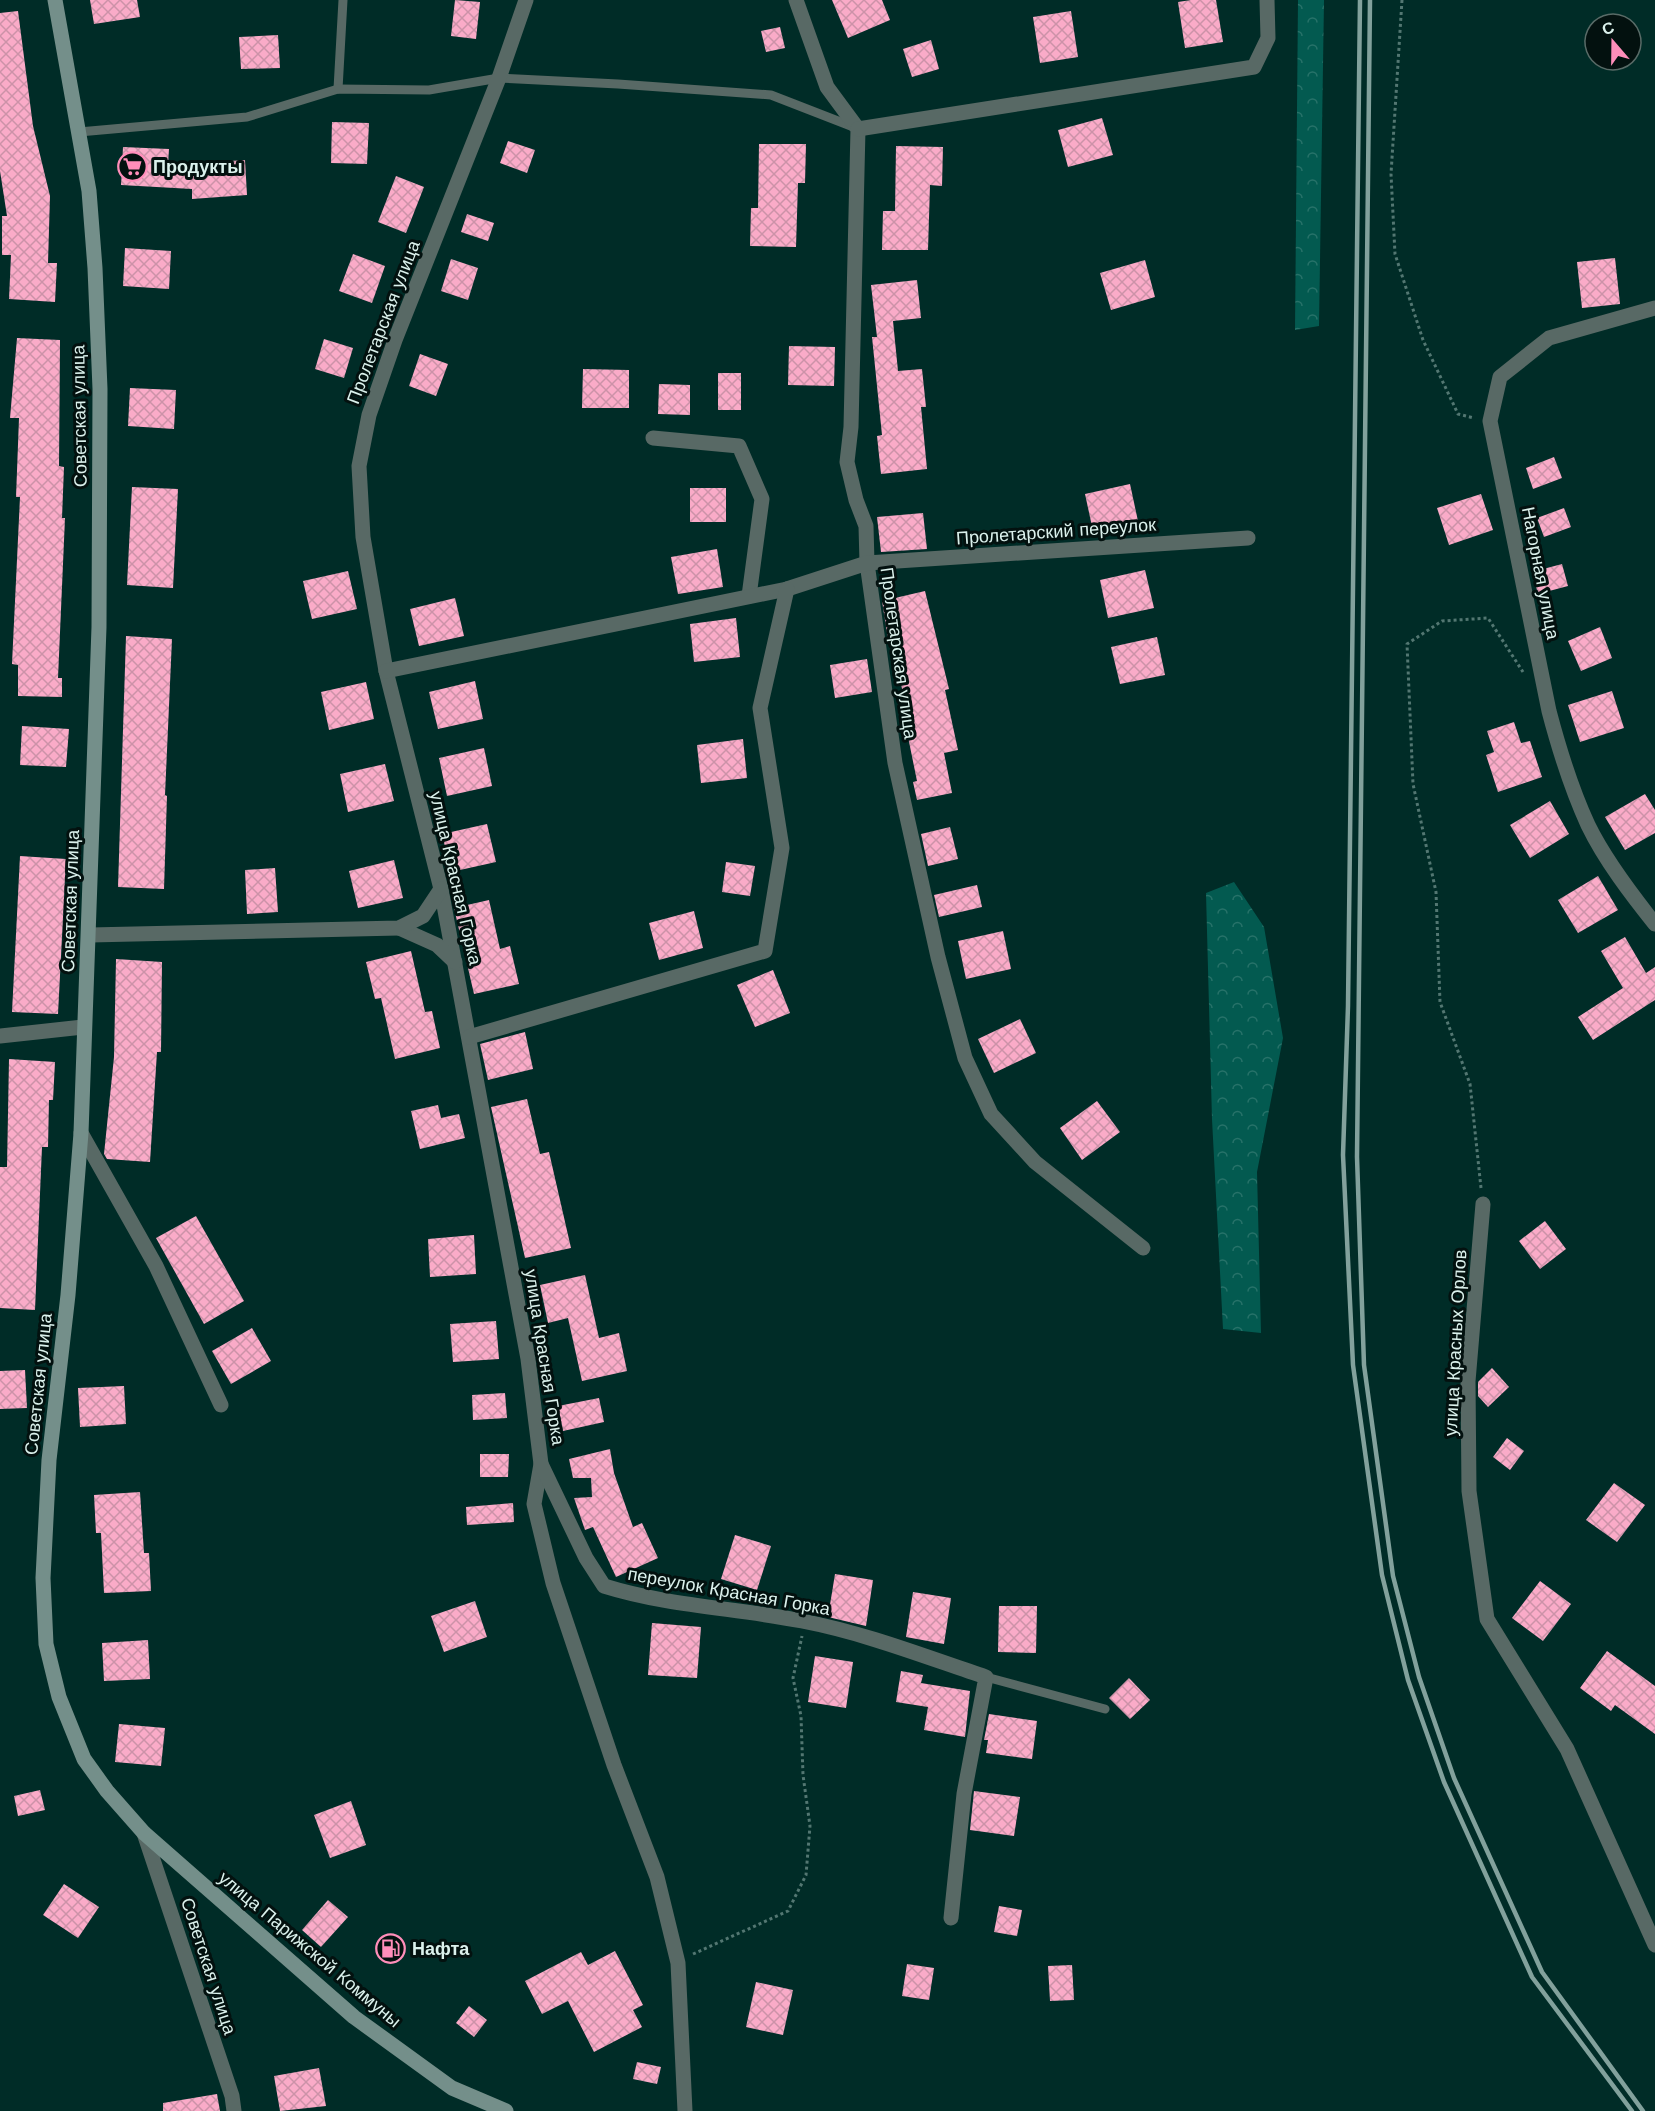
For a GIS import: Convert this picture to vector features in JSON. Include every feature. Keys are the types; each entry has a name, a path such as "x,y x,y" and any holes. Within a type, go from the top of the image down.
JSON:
{"main road":[{"name":"Советская улица","path":"56,0 90,202 100,389 99,627 90,935 83,1027 81,1132 68,1295 49,1460 43,1578 46,1644 59,1696 84,1759 107,1791"},
{"name":"улица Парижской Коммуны","path":"107,1791 144,1833 354,2017 452,2088 506,2111"}],"street":[{"name":"Пролетарская улица","path":"386,670 363,537 359,466 364,436 395,340 499,78 526,0"},
{"path":"796,0 827,87 858,129 1254,67 1268,38 1267,0"},
{"name":"Пролетарская улица","path":"858,129 851,427 847,462 856,500 866,526 867,563 896,763 938,957 965,1058 991,1114 1035,1162 1143,1248"},
{"name":"Нагорная улица","path":"1655,308 1549,338 1500,378 1490,422 1549,711 1561,756 1588,826 1631,893 1655,924"},
{"path":"653,438 739,446 762,499 749,596"},
{"name":"Пролетарский переулок","path":"386,670 787,589 867,563 1248,538"},
{"path":"469,1037 765,951 782,848 760,708 787,589"},
{"name":"улица Красная Горка","path":"386,670 441,889 528,1359 541,1464 534,1504 553,1583 614,1766 657,1877 678,1963 685,2111"},
{"path":"399,928 423,915 441,889"},
{"path":"90,935 399,928 437,945 455,962"},
{"path":"0,1036 83,1027"},
{"path":"81,1132 156,1266 221,1405"},
{"name":"улица Красных Орлов","path":"1483,1204 1468,1381 1468,1480 1487,1619 1567,1749 1655,1945"},
{"name":"переулок Красная Горка","path":"541,1464 586,1558 604,1586 633,1595 805,1621 897,1647 986,1677"},
{"path":"951,1918 964,1794 986,1677"},
{"name":"Советская улица","path":"144,1833 232,2096 234,2111"}],"lane":[{"path":"338,89 343,0"},
{"path":"79,132 247,117 338,89 429,90 499,78 771,95 858,129"},
{"path":"986,1677 1105,1709"}],"path":[{"path":"1402,0 1391,174 1395,254 1423,340 1458,414 1490,422"},
{"path":"1483,1204 1470,1084 1440,1002 1436,892 1413,784 1407,644 1442,621 1488,618 1524,674"},
{"path":"678,1963 709,1945 788,1911 806,1875 810,1826 803,1775 801,1716 793,1678 805,1621"}],"green space":[{"path":"1298,0 1324,0 1319,326 1295,330"},
{"path":"1234,882 1264,927 1283,1038 1257,1172 1261,1333 1223,1329 1212,1119 1206,893"}],"building":[{"path":"90,0 137,0 140,17 94,24"},
{"path":"455,0 480,2 476,39 451,36"},
{"path":"832,0 882,0 890,20 848,38"},
{"path":"1216,0 1223,42 1185,48 1178,2"},
{"path":"18,11 33,126 50,196 48,263 57,263 55,302 9,299 11,255 2,255 2,216 7,216 0,171 0,13"},
{"path":"1071,11 1078,57 1040,63 1033,17"},
{"path":"780,27 785,48 766,52 761,31"},
{"path":"278,35 280,68 241,69 239,37"},
{"path":"931,40 939,69 912,77 903,49"},
{"path":"1102,118 1113,155 1068,167 1058,130"},
{"path":"332,122 369,123 367,164 331,163"},
{"path":"508,141 535,150 527,173 500,163"},
{"path":"759,144 806,144 805,183 798,183 796,247 750,246 751,208 758,208"},
{"path":"896,146 943,147 942,186 930,185 928,250 882,250 883,211 895,211"},
{"path":"123,147 169,149 168,165 245,160 247,195 192,199 192,189 121,185"},
{"path":"396,176 424,187 406,233 378,222"},
{"path":"467,214 494,223 488,241 461,232"},
{"path":"125,248 171,251 169,289 123,286"},
{"path":"353,254 385,266 372,303 339,291"},
{"path":"1615,258 1620,304 1582,308 1577,262"},
{"path":"451,259 478,268 468,300 441,291"},
{"path":"1145,260 1155,297 1111,310 1100,273"},
{"path":"917,280 921,318 893,321 898,371 922,369 926,407 921,407 927,469 881,474 877,436 882,435 872,337 877,337 871,285"},
{"path":"17,338 60,340 59,466 64,467 62,518 65,518 58,678 62,678 62,697 18,696 18,665 12,664 20,497 16,497 19,418 10,418"},
{"path":"324,339 353,348 344,378 315,369"},
{"path":"789,346 835,347 834,386 788,385"},
{"path":"420,354 448,364 436,396 409,386"},
{"path":"583,369 629,370 629,408 582,408"},
{"path":"718,373 741,373 741,410 718,410"},
{"path":"659,384 690,385 690,415 658,414"},
{"path":"130,388 176,390 174,429 128,426"},
{"path":"1554,457 1562,478 1533,489 1526,468"},
{"path":"1130,484 1138,521 1093,531 1085,494"},
{"path":"132,487 178,489 173,588 127,585"},
{"path":"690,488 726,488 726,522 690,522"},
{"path":"1481,494 1493,530 1449,545 1437,508"},
{"path":"1564,508 1571,527 1544,537 1537,518"},
{"path":"923,513 927,549 881,552 877,517"},
{"path":"717,549 723,587 678,594 671,557"},
{"path":"1562,564 1568,586 1538,594 1532,572"},
{"path":"1145,570 1154,608 1108,618 1100,580"},
{"path":"348,571 357,609 312,619 303,581"},
{"path":"925,591 949,689 945,690 958,750 944,753 952,793 917,800 913,782 917,781 905,722 909,721 891,638 888,639 882,601"},
{"path":"455,598 464,636 419,646 410,609"},
{"path":"736,618 740,657 694,662 690,624"},
{"path":"1600,627 1612,658 1581,671 1568,641"},
{"path":"126,636 172,639 165,795 167,796 164,889 118,887"},
{"path":"1157,637 1165,675 1120,684 1111,647"},
{"path":"867,659 872,692 835,698 830,665"},
{"path":"475,681 483,719 438,729 429,692"},
{"path":"366,682 374,719 329,730 321,692"},
{"path":"1612,691 1624,728 1580,742 1568,705"},
{"path":"1514,722 1521,743 1530,741 1542,777 1498,792 1486,755 1494,752 1487,731"},
{"path":"22,726 69,729 66,767 20,765"},
{"path":"743,739 747,778 701,783 697,745"},
{"path":"484,748 492,786 447,796 439,758"},
{"path":"385,764 394,801 348,812 340,774"},
{"path":"1645,794 1655,810 1655,833 1625,850 1605,817"},
{"path":"1550,801 1569,834 1530,858 1510,825"},
{"path":"487,824 496,862 451,872 442,834"},
{"path":"950,827 958,859 928,866 921,834"},
{"path":"20,856 66,859 58,1014 12,1012"},
{"path":"394,860 403,898 358,908 349,871"},
{"path":"726,862 755,866 750,896 722,892"},
{"path":"275,868 278,912 247,914 245,870"},
{"path":"1598,876 1618,910 1578,933 1558,900"},
{"path":"977,885 982,907 939,917 934,895"},
{"path":"489,900 500,949 510,946 519,984 474,994 454,908"},
{"path":"694,911 703,948 659,960 649,923"},
{"path":"1003,931 1011,969 966,979 958,941"},
{"path":"1625,937 1646,973 1655,967 1655,1000 1593,1040 1578,1017 1623,988 1601,951"},
{"path":"411,951 425,1012 432,1011 440,1048 395,1059 381,998 375,999 366,962"},
{"path":"116,959 162,962 161,1052 157,1052 150,1162 107,1159 104,1154 114,1057"},
{"path":"773,970 790,1013 755,1027 737,985"},
{"path":"1020,1019 1036,1053 994,1073 978,1039"},
{"path":"525,1032 533,1069 488,1080 480,1044"},
{"path":"9,1059 55,1062 53,1100 49,1100 48,1147 42,1147 35,1310 0,1308 0,1167 7,1167"},
{"path":"527,1099 540,1154 549,1152 571,1248 525,1258 491,1107"},
{"path":"1097,1101 1120,1132 1082,1160 1060,1128"},
{"path":"438,1105 441,1118 459,1114 465,1138 420,1149 411,1111"},
{"path":"196,1216 244,1301 204,1324 156,1238"},
{"path":"1545,1221 1566,1249 1540,1269 1519,1241"},
{"path":"474,1235 476,1274 430,1277 428,1239"},
{"path":"585,1275 599,1338 619,1333 627,1371 582,1381 568,1318 548,1323 540,1285"},
{"path":"496,1321 499,1359 453,1362 450,1324"},
{"path":"252,1328 271,1361 231,1384 212,1351"},
{"path":"1492,1368 1509,1387 1488,1407 1478,1396 1478,1382"},
{"path":"25,1370 27,1408 0,1409 0,1371"},
{"path":"124,1386 126,1424 80,1427 78,1388"},
{"path":"505,1393 507,1418 473,1420 472,1395"},
{"path":"599,1398 604,1422 563,1431 558,1406"},
{"path":"1507,1438 1524,1451 1510,1470 1493,1457"},
{"path":"610,1449 614,1473 633,1527 642,1523 658,1558 616,1577 593,1527 585,1530 574,1498 592,1497 591,1478 573,1478 569,1459"},
{"path":"480,1454 509,1454 508,1477 480,1477"},
{"path":"1614,1483 1645,1505 1617,1542 1586,1520"},
{"path":"140,1492 144,1553 149,1553 151,1591 104,1593 101,1533 96,1533 94,1495"},
{"path":"513,1503 514,1522 467,1525 466,1507"},
{"path":"735,1535 771,1546 757,1590 721,1579"},
{"path":"835,1574 873,1580 866,1626 828,1617"},
{"path":"1540,1581 1571,1604 1543,1641 1512,1618"},
{"path":"913,1592 951,1598 944,1644 906,1637"},
{"path":"475,1601 487,1637 444,1652 431,1616"},
{"path":"999,1606 1037,1606 1036,1653 998,1652"},
{"path":"652,1623 701,1627 697,1678 648,1675"},
{"path":"148,1640 150,1679 104,1681 102,1643"},
{"path":"1607,1651 1655,1686 1655,1734 1615,1705 1611,1711 1580,1688"},
{"path":"815,1656 853,1662 846,1708 808,1702"},
{"path":"901,1671 923,1675 921,1683 970,1691 965,1737 924,1730 928,1707 896,1702"},
{"path":"1129,1678 1150,1700 1130,1719 1109,1698"},
{"path":"989,1714 1037,1721 1032,1759 986,1753 988,1740 984,1740"},
{"path":"119,1724 165,1728 161,1766 115,1762"},
{"path":"40,1790 45,1810 18,1816 14,1796"},
{"path":"974,1791 1020,1797 1014,1836 970,1830"},
{"path":"351,1801 366,1845 330,1858 314,1815"},
{"path":"64,1884 99,1907 78,1938 43,1915"},
{"path":"328,1900 348,1917 321,1947 302,1930"},
{"path":"999,1906 1022,1910 1017,1936 994,1932"},
{"path":"615,1951 643,2005 633,2010 642,2027 594,2052 568,2001 542,2014 525,1981 581,1952 588,1965"},
{"path":"907,1964 934,1968 929,2000 902,1996"},
{"path":"1072,1965 1074,2000 1050,2001 1048,1966"},
{"path":"756,1982 793,1990 783,2035 746,2027"},
{"path":"469,2006 487,2020 474,2037 456,2023"},
{"path":"637,2062 661,2067 657,2084 633,2079"},
{"path":"319,2068 326,2106 280,2111 274,2076"},
{"path":"217,2094 220,2111 163,2111 163,2103"}],"railway":[{"path":"1360,0 1348,1006 1343,1155 1353,1365 1382,1575 1408,1680 1444,1782 1532,1977 1632,2111"},
{"path":"1370,0 1357,1157 1364,1365 1393,1576 1419,1677 1454,1778 1542,1972 1643,2111"}],"place":[{"name":"Продукты","path":"132,166"},
{"name":"Нафта","path":"391,1948"}]}
